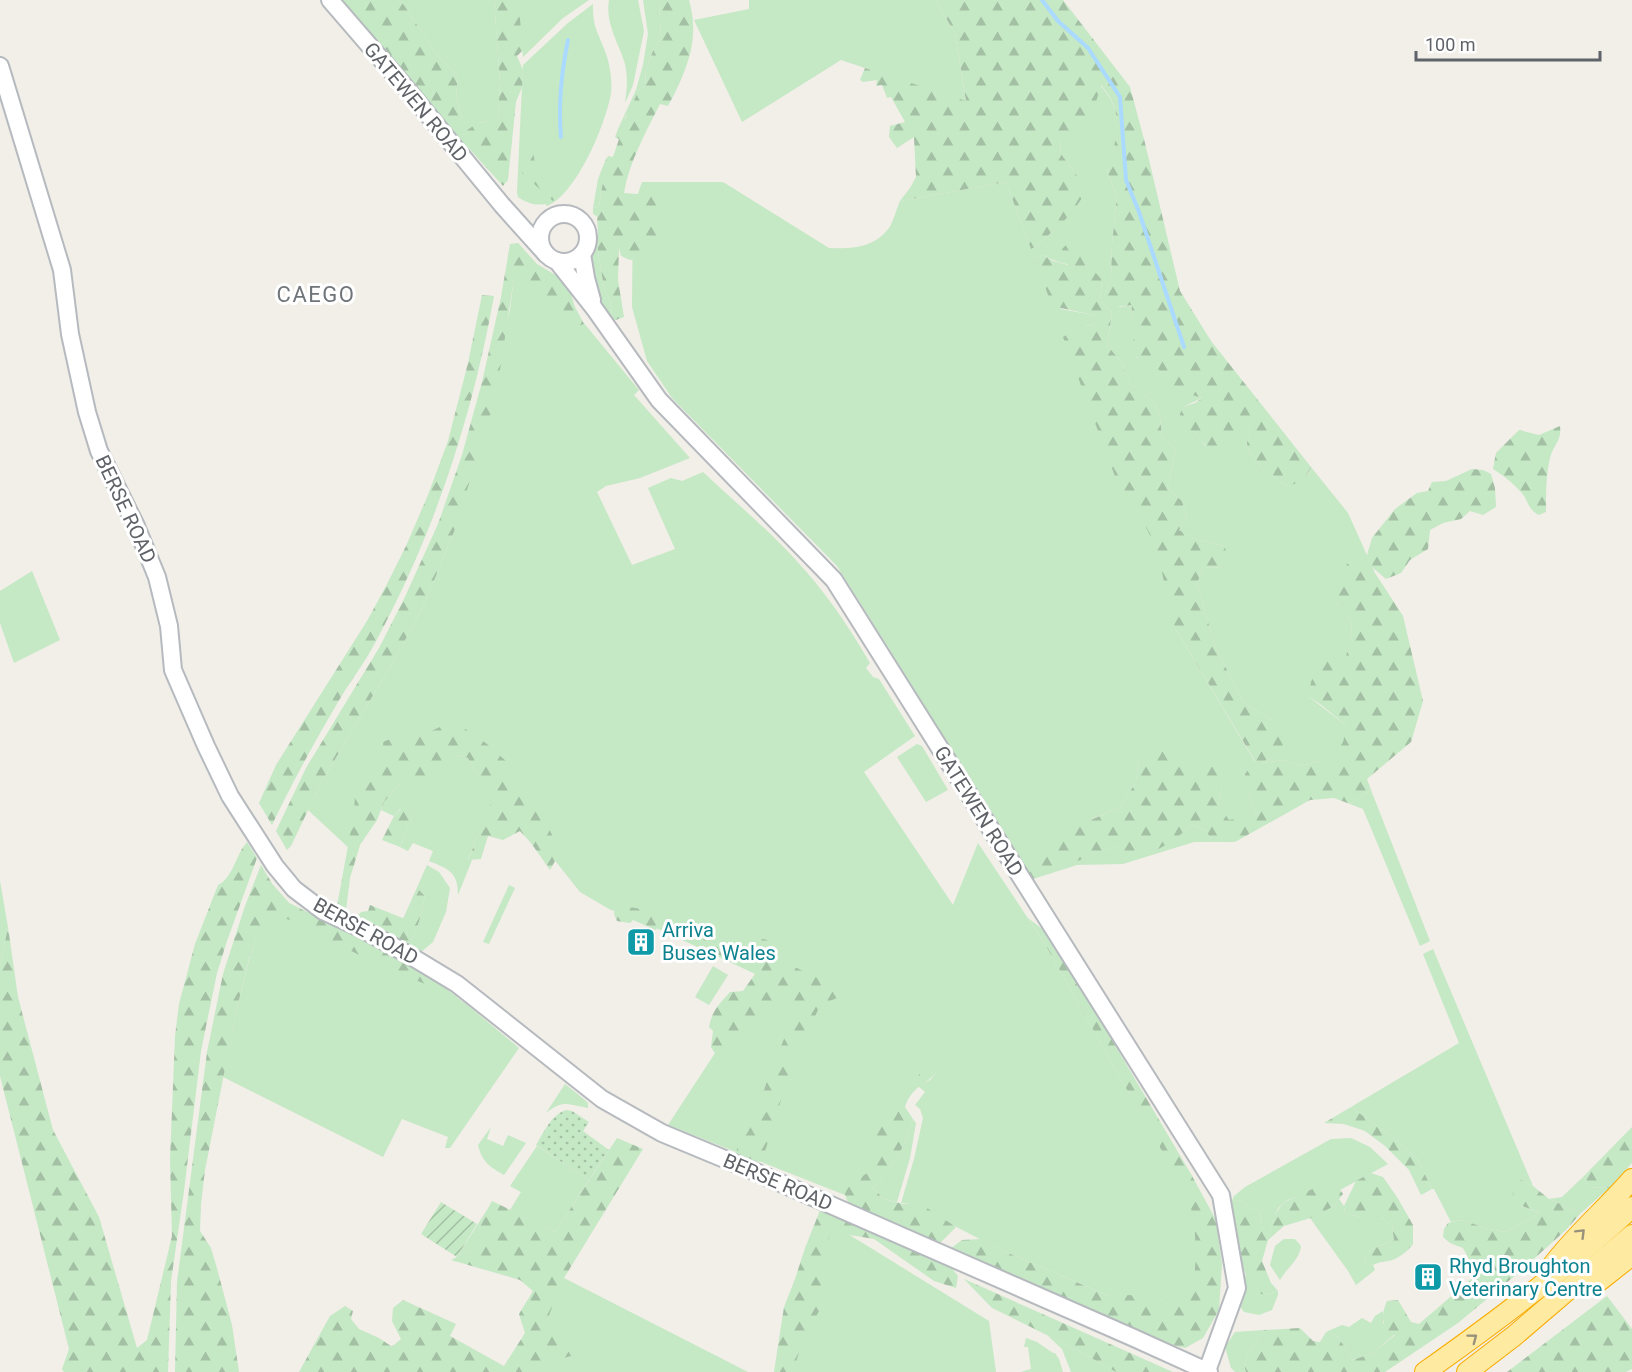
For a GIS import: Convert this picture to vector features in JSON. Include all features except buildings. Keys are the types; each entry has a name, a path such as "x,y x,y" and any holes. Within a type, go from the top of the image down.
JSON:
{"highway":[{"path":"1531,1294 1566,1247 1632,1179"},
{"path":"1425,1372 1531,1294 1632,1207"},
{"path":"1467,1372 1514,1336 1632,1235"},
{"path":"1514,1336 1596,1283 1632,1255"}],"main road":[{"name":"GATEWEN ROAD","path":"330,0 406,88 501,205 552,258 594,308 659,400 834,580 1221,1195 1237,1288 1208,1372"},
{"name":"BERSE ROAD","path":"2,71 62,270 70,333 87,412 99,451 136,526 157,577 169,626 174,670 230,796 275,866 294,889 323,910 389,944 457,984 602,1099 662,1133 1208,1372"},
{"name":"GATEWEN ROAD","path":"501,205 514,214 530,220 541,221 560,215 569,215 583,223 588,243 582,255 594,308"},
{"path":"553,218 547,222 541,234 541,241 552,258 570,261 582,255"}],"green space":[{"path":"339,0 398,0 404,5 436,54 458,76 456,98 463,120 452,129 445,126"},
{"path":"398,0 494,0 500,81 498,121 482,122 463,134 461,143 445,126 463,120 456,98 458,76 436,54 404,5"},
{"path":"494,0 524,0 519,9 523,50 517,56 523,70 522,87 516,102 508,180 503,186 463,142 463,134 472,127 483,122 498,120 500,81"},
{"path":"518,0 589,0 563,18 523,57"},
{"path":"609,0 638,0 644,31 633,85 625,103 626,69 609,17"},
{"path":"643,0 659,0 661,38 654,48 646,70 645,86 639,89 629,114 625,117 623,129 618,129 636,90 643,65 648,34"},
{"path":"659,0 689,0 693,21 692,45 678,87 668,106 660,104 639,147 626,181 624,193 650,195 659,203 656,241 647,257 630,260 621,256 619,248 618,280 624,317 613,321 610,301 604,288 598,241 594,240 595,234 598,234 597,216 593,214 593,208 599,207 608,163 605,161 608,156 613,157 619,139 615,137 618,129 623,129 624,121 639,89 645,86 646,70 654,48 661,38"},
{"path":"749,0 935,0 955,33 966,102 841,60 742,122 694,20 749,9"},
{"path":"935,0 1063,0 1130,87 1180,291 1211,341 1311,467 1302,479 1287,486 1263,468 1249,450 1247,442 1250,430 1243,422 1235,422 1242,434 1233,448 1225,449 1210,448 1194,431 1181,429 1180,414 1183,407 1202,398 1169,388 1161,372 1130,351 1137,329 1131,319 1132,305 1116,306 1104,296 1111,280 1117,196 1107,171 1116,137 1117,116 1109,96 1101,85 1093,112 1081,130 1060,138 1061,154 1076,174 1084,195 1071,214 1037,246 1031,249 1006,182 900,201 916,177 914,137 897,148 889,137 890,126 905,122 891,97 887,98 882,85 876,86 877,80 863,82 860,80 865,68 966,101 955,33"},
{"path":"593,4 595,26 610,70 611,90 608,106 588,156 569,188 547,206 531,204 518,197 517,192 523,65 568,23"},
{"path":"1100,85 1114,106 1117,116 1114,147 1107,171 1117,196 1111,280 1104,296 1120,307 1132,305 1131,319 1137,328 1136,357 1155,365 1165,377 1188,393 1202,398 1183,407 1194,431 1205,446 1235,421 1243,421 1250,430 1247,444 1252,456 1263,468 1287,486 1308,474 1311,467 1348,513 1375,573 1371,571 1333,599 1352,622 1350,643 1345,660 1309,697 1347,726 1344,742 1332,761 1320,761 1301,766 1283,760 1260,763 1266,759 1284,755 1272,720 1243,702 1215,646 1197,584 1203,567 1223,568 1224,546 1195,539 1179,530 1187,518 1182,501 1167,488 1175,449 1162,437 1160,417 1154,402 1130,384 1123,364 1107,345 1112,313 1100,301 1102,281 1087,263 1064,264 1043,255 1035,259 1061,309 1099,316 1095,325 1082,326 1151,514 1175,628 1255,762 1248,793 1257,814 1229,821 1218,805 1222,787 1167,770 1139,756 1136,782 1120,807 1092,819 1034,878 1117,845 1140,855 1168,842 1192,825 1206,830 1212,842 1194,842 1123,864 1077,865 1033,879 837,566 672,398 647,361 632,307 633,208 642,182 723,182 829,248 846,248 862,246 883,235 891,225 900,201 1006,182 1031,249 1053,231 1076,174 1061,154 1060,137 1093,112"},
{"path":"533,153 536,167 560,195 553,201 522,173 521,158"},
{"path":"605,161 609,163 599,207 593,208 598,179"},
{"path":"1074,237 1086,242 1087,263 1102,280 1100,301 1112,313 1107,345 1123,364 1130,384 1154,402 1160,417 1162,437 1175,449 1167,488 1182,501 1187,518 1179,530 1195,539 1224,546 1230,560 1223,568 1203,567 1197,584 1215,646 1243,702 1272,720 1282,739 1284,755 1267,759 1262,763 1283,760 1301,766 1320,761 1332,761 1343,742 1347,726 1309,697 1311,682 1322,659 1333,656 1345,659 1350,643 1352,622 1333,599 1337,577 1343,573 1347,564 1358,560 1375,573 1403,616 1423,701 1411,742 1367,779 1371,790 1350,804 1334,798 1310,800 1235,842 1212,842 1206,830 1192,825 1167,844 1146,854 1124,853 1117,845 1033,879 1028,871 1066,831 1120,807 1136,782 1139,756 1156,747 1172,749 1168,770 1203,761 1221,772 1222,787 1218,805 1229,820 1257,814 1248,793 1245,774 1255,761 1175,628 1162,572 1150,535 1135,506 1116,479 1063,337 1082,326 1095,325 1098,316 1052,306 1035,259 1043,255 1053,261 1068,265 1062,249"},
{"path":"594,240 598,241 604,288 610,301 613,321 603,307 590,268 593,267 591,256"},
{"path":"518,243 639,390 634,395 690,458 640,478 606,486 597,492 632,565 675,549 648,488 671,478 682,481 703,472 794,558 825,595 870,663 866,668 873,677 879,679 915,736 864,772 953,905 978,843 1045,944 1197,1210 1202,1281 1158,1317 999,1249 912,1204 901,1203 923,1118 920,1109 915,1105 925,1092 918,1086 930,1080 938,1071 938,1067 902,1096 860,1201 668,1125 764,978 663,931 609,909 580,892 460,741 404,762 350,849 308,810 321,783 400,650 426,600 454,532 510,310"},
{"path":"518,243 537,264 557,276 570,291 584,324 577,326 556,313 514,278 496,396 454,532 426,600 400,650 321,783 287,850 276,831 306,768 379,648 438,524 462,455 482,382 510,244"},
{"path":"482,295 494,296 485,341 462,431 433,517 396,602 375,643 296,776 272,825 259,803 276,765 367,621 406,546 428,495 448,441"},
{"path":"1560,426 1560,436 1549,464 1546,512 1539,515 1532,510 1518,488 1493,469 1496,453 1519,430 1539,435"},
{"path":"1472,469 1483,470 1491,474 1495,488 1496,507 1483,515 1470,511 1461,519 1443,523 1430,530 1428,549 1410,560 1401,573 1386,579 1372,567 1367,555 1372,538 1395,509 1417,493 1428,491 1432,482 1446,481"},
{"path":"32,571 60,640 14,663 0,623 0,591"},
{"path":"451,722 487,744 507,762 516,789 541,812 554,839 555,861 550,870 520,831 503,840 488,836 481,859 468,860 495,794 475,771 468,758 455,755 425,783 404,779 384,802 377,820 360,845 350,878 346,910 341,911 337,906 354,813 355,795 376,776 382,767 383,742 400,735 418,737"},
{"path":"917,744 922,746 948,790 926,802 897,757"},
{"path":"455,755 468,758 475,771 496,794 468,859 472,860 458,895 458,887 451,872 429,861 433,851 413,843 408,851 400,847 415,810 400,809 394,816 381,810 384,802 404,779"},
{"path":"1371,790 1430,941 1420,946 1363,809 1350,804"},
{"path":"404,806 415,810 400,847 382,840 394,816"},
{"path":"247,842 257,858 217,973 201,1051 171,1281 168,1372 64,1372 62,1369 69,1349 0,1076 0,966 8,927 18,997 53,1130 99,1217 137,1348 147,1340 172,1236 170,1160 175,1036 179,1004 195,944 218,885 227,877"},
{"path":"261,865 273,885 289,903 414,966 459,998 379,965 290,920 265,912 249,959 237,1008 205,1170 201,1204 200,1231 211,1248 218,1272 232,1325 239,1372 175,1372 177,1282 207,1052 223,974"},
{"path":"427,865 439,872 450,888 446,912 433,942 421,952 406,945 414,935 421,915 425,896 419,890 405,920 403,919"},
{"path":"0,881 8,927 0,966"},
{"path":"273,885 289,903 414,966 466,1004 519,1048 450,1148 445,1148 448,1137 402,1119 383,1157 223,1077 249,960"},
{"path":"509,885 515,888 489,944 483,942"},
{"path":"419,890 425,896 421,915 414,935 406,945 355,918 361,912 368,911 370,905 405,919"},
{"path":"616,907 640,909 650,914 659,924 656,930 633,920 630,923 617,921 614,914"},
{"path":"1028,918 1050,935 1216,1220 1222,1264 1219,1310 1203,1338 1185,1348 1160,1342 950,1249 962,1240 980,1239 1111,1297 1130,1295 1156,1302 1173,1300 1194,1281 1196,1255 1194,1216 1177,1177"},
{"path":"672,920 687,925 697,932 693,939 667,930"},
{"path":"708,935 722,940 726,954 721,956 710,950 703,939"},
{"path":"751,936 767,940 778,959 824,981 851,990 850,998 837,998 820,1005 805,1040 794,1058 762,1161 758,1162 736,1154 739,1144 755,1117 791,1014 783,1004 769,1002 757,1016 744,1018 732,1053 725,1057 717,1057 711,1047 713,1031 709,1027 714,1012 722,1000 730,992 743,991 755,974 755,970 744,962 738,951"},
{"path":"1433,949 1533,1186 1518,1178 1521,1206 1540,1213 1506,1232 1462,1220 1451,1222 1417,1158 1351,1107 1459,1043 1423,954"},
{"path":"713,966 728,975 709,1005 695,997"},
{"path":"932,1061 938,1063 938,1071 911,1095 905,1107 913,1119 905,1143 889,1170 873,1188 884,1199 903,1204 921,1204 956,1227 941,1242 925,1240 861,1213 848,1202 845,1195 846,1188 867,1173 878,1129 926,1063"},
{"path":"565,1084 588,1103 588,1108 562,1104 546,1113"},
{"path":"1351,1107 1417,1158 1432,1189 1421,1195 1409,1170 1385,1146 1365,1131 1344,1124 1324,1123"},
{"path":"566,1110 572,1111 589,1122 583,1131 609,1150 589,1180 536,1145 552,1120"},
{"path":"913,1119 916,1123 910,1158 897,1202 884,1199 873,1188 889,1170 905,1143"},
{"path":"491,1127 487,1139 503,1146 508,1135 526,1143 504,1175 487,1163 478,1145"},
{"path":"1632,1127 1632,1163 1609,1188 1590,1187 1583,1177"},
{"path":"617,1138 643,1149 564,1278 549,1315 562,1338 582,1353 534,1366 527,1372 299,1372 330,1316 345,1306 353,1311 351,1319 359,1329 391,1346 394,1345 401,1339 392,1321 393,1308 403,1300 456,1324 450,1336 504,1366 525,1333 519,1314 533,1291 520,1280 451,1260 471,1250 484,1250 479,1227 492,1201 555,1232"},
{"path":"1351,1138 1370,1147 1388,1164 1340,1190 1337,1185 1286,1201 1277,1210 1270,1231 1263,1232 1260,1213 1239,1200 1231,1203 1234,1196 1245,1187 1331,1139"},
{"path":"537,1146 589,1180 555,1232 510,1210 521,1192 510,1186"},
{"path":"1371,1173 1383,1177 1413,1225 1413,1244 1402,1255 1373,1265 1365,1263 1366,1253 1394,1240 1392,1226 1380,1217 1345,1214 1344,1206 1356,1181"},
{"path":"1583,1177 1590,1187 1609,1188 1581,1213 1549,1199 1562,1197"},
{"path":"1518,1178 1549,1199 1581,1213 1566,1230 1517,1274 1458,1323 1385,1372 1246,1372 1244,1365 1248,1354 1264,1330 1300,1328 1313,1341 1320,1342 1326,1332 1338,1337 1353,1360 1373,1353 1395,1335 1388,1332 1383,1321 1387,1301 1398,1300 1411,1322 1419,1324 1477,1274 1463,1248 1450,1243 1443,1237 1448,1223 1462,1220 1506,1232 1540,1213 1517,1202 1511,1185"},
{"path":"1329,1181 1337,1185 1343,1194 1334,1206 1314,1217 1284,1226 1268,1240 1262,1261 1271,1283 1278,1291 1265,1295 1253,1291 1238,1248 1231,1203 1239,1200 1260,1213 1263,1231 1270,1230 1274,1216 1283,1203"},
{"path":"1339,1199 1344,1206 1345,1214 1380,1217 1392,1226 1394,1240 1366,1253 1365,1262 1373,1265 1375,1270 1356,1285 1310,1218 1334,1206"},
{"path":"441,1202 477,1224 457,1257 421,1234"},
{"path":"492,1202 479,1227 485,1250 471,1250 457,1257"},
{"path":"823,1203 944,1258 958,1276 956,1288 934,1281 874,1239 850,1235 833,1229 826,1244 822,1306 803,1339 793,1372 774,1372 784,1307"},
{"path":"827,1221 989,1321 996,1372 782,1372"},
{"path":"1284,1239 1295,1239 1301,1246 1295,1260 1280,1280 1270,1265 1275,1246"},
{"path":"1240,1253 1244,1274 1265,1295 1278,1291 1272,1310 1259,1315 1244,1312 1236,1301 1241,1280"},
{"path":"564,1278 748,1372 505,1372"},
{"path":"964,1279 1173,1372 1116,1372 992,1308"},
{"path":"1607,1296 1632,1329 1632,1369 1626,1372 1507,1372"},
{"path":"1383,1311 1383,1323 1395,1334 1373,1353 1353,1360 1338,1337 1326,1332 1342,1325 1349,1327 1362,1318 1371,1323 1375,1316"},
{"path":"1264,1330 1248,1354 1244,1365 1246,1372 1235,1372 1231,1368 1225,1347 1235,1332"},
{"path":"1047,1335 1116,1372 1071,1372 1062,1349"},
{"path":"1026,1338 1055,1353 1063,1372 1021,1372 1031,1369 1028,1347 1024,1347"}],"waterway":[{"path":"1042,0 1058,21 1088,48 1120,97 1126,180 1184,347"},
{"path":"561,137 561,88 568,40"}],"place":[{"name":"Arriva Buses Wales","path":"641,942"},
{"name":"Rhyd Broughton Veterinary Centre","path":"1428,1277"}],"district":[{"name":"CAEGO","path":"316,294"}]}
